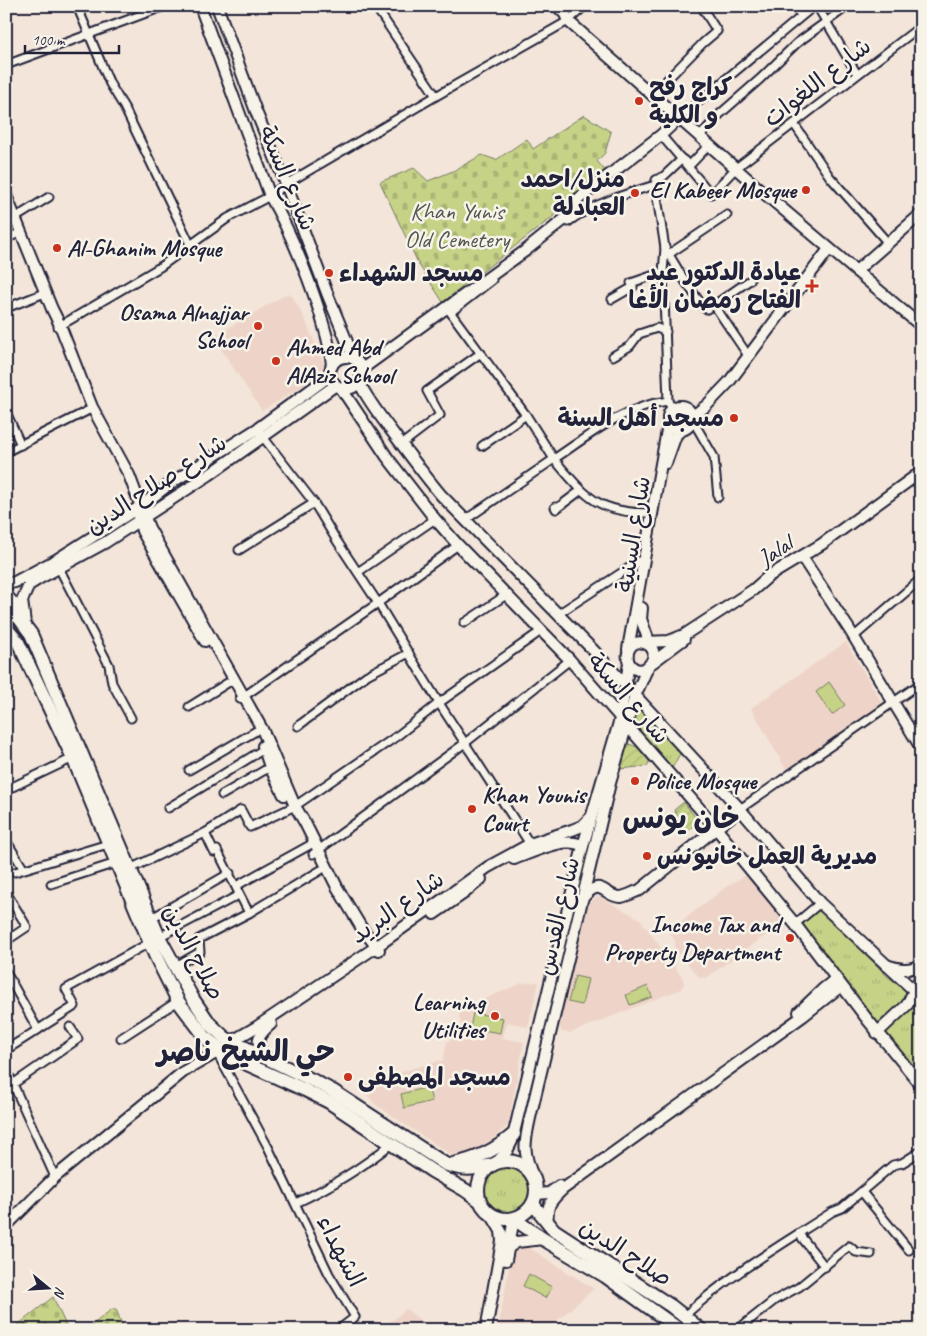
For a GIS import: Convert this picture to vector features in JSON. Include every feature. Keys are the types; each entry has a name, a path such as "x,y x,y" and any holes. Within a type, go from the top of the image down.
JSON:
{"highway":[{"path":"6,596 13,604 22,622"},
{"name":"صلاح الدين","path":"6,608 22,622 31,634 178,1000 206,1038 219,1052 317,1096 448,1165 470,1170 495,1163"},
{"name":"صلاح الدين","path":"6,628 18,642 73,758 108,844 122,863 150,919 154,940 174,967 188,992 210,1024 225,1038 314,1081 381,1130 391,1144 479,1200"},
{"path":"448,1165 475,1159 489,1153 514,1134"},
{"path":"510,1161 518,1163 526,1168 533,1177 535,1181 534,1199 525,1213 514,1219 500,1219 492,1216 486,1211 479,1200 477,1189 479,1181 486,1169 495,1163 510,1161"},
{"name":"صلاح الدين","path":"534,1199 548,1224 554,1230 569,1242 671,1306 682,1323"},
{"name":"صلاح الدين","path":"514,1219 543,1239 682,1323 701,1330"}],"main road":[{"name":"شارع السكة","path":"200,6 270,196 286,224 313,292 331,350 331,370"},
{"name":"شارع السكة","path":"217,6 257,114 354,359"},
{"path":"548,6 560,18 568,21 829,249 919,321"},
{"path":"556,6 565,14 568,21"},
{"path":"362,369 449,310 525,251 571,214 577,200 661,135 679,118"},
{"path":"6,195 52,309 89,410 118,464 138,508"},
{"path":"6,208 92,407 129,475 142,518 242,698 262,729 292,807"},
{"path":"856,271 921,214"},
{"name":"شارع السنية","path":"647,644 641,614 663,471 676,435 682,429 689,426 692,419 729,382 829,249"},
{"path":"344,357 354,359 362,369 360,382 351,388 339,387 333,382 331,370 339,359 344,357"},
{"name":"شارع صلاح الدين","path":"22,622 23,596 26,589 40,578 106,542 142,518 260,433 331,370"},
{"name":"شارع السكة","path":"360,382 364,393 420,471 465,520 626,685 740,809 820,903 917,994"},
{"name":"شارع السكة","path":"339,387 387,456 435,519 570,660 716,828 795,924 877,1033 921,1085"},
{"name":"شارع صلاح الدين","path":"6,584 15,582 56,560 138,508 171,484 339,387"},
{"path":"682,429 674,428 670,410 683,406 689,410 692,419"},
{"name":"شارع السنية","path":"628,657 670,410"},
{"name":"Jalal","path":"647,644 669,641 684,635 732,604 769,576 806,558 921,472"},
{"name":"Jalal","path":"649,665 771,579 806,558 921,480"},
{"path":"142,518 142,531 230,682 242,698 270,767 314,850 375,950"},
{"path":"806,558 858,634 921,748"},
{"path":"806,558 857,642 921,739"},
{"path":"634,644 647,644 654,656 649,665 644,669 635,668 628,657 634,644"},
{"name":"شارع السكة","path":"610,669 617,671 624,665 628,657"},
{"name":"شارع القدس","path":"533,1177 525,1155 526,1136 623,722 628,657"},
{"name":"شارع القدس","path":"495,1163 507,1151 514,1134 583,846 623,722 649,665"},
{"path":"708,819 716,819 724,815 730,807 731,800"},
{"path":"581,900 588,892 596,888 606,890 620,897 640,890 740,809"},
{"name":"شارع البريد","path":"264,1057 258,1042 260,1035 291,1009 488,867 530,844 582,826 592,817"},
{"name":"شارع البريد","path":"232,1041 463,894 505,862 555,845 573,842 583,846"},
{"path":"314,850 321,870 346,912 375,950"},
{"path":"884,964 906,970 921,964"},
{"path":"877,1033 917,994 921,976"},
{"path":"534,1199 549,1193 595,1162 839,983"},
{"path":"548,1224 547,1212 552,1199 563,1189 802,1016 839,983"},
{"path":"6,1226 55,1177 183,1072 219,1052"},
{"path":"486,1330 502,1241 502,1231 492,1216"},
{"path":"492,1330 514,1219"},
{"path":"508,1248 517,1242 543,1239"}],"street":[{"path":"77,6 110,84 124,107 191,246"},
{"path":"6,65 165,6"},
{"path":"386,6 377,9 436,96"},
{"path":"58,327 160,267 228,218 270,196 286,184 568,21 586,6"},
{"path":"652,95 717,31 701,6"},
{"path":"794,6 801,15"},
{"path":"679,118 801,15 815,6 857,74"},
{"path":"700,136 720,114 797,43 848,6"},
{"name":"شارع اللغوات","path":"682,159 711,194 736,168 921,26"},
{"path":"794,124 830,177 888,243"},
{"path":"661,135 682,159 690,165 709,145"},
{"path":"682,159 664,176 656,180 655,185 667,251 685,281 707,310 750,280"},
{"path":"651,513 626,512 606,508 580,491 554,459 526,415 449,310 580,214 643,187 655,185"},
{"path":"16,218 49,197"},
{"path":"465,520 615,418 638,407 652,403 670,410 663,272 667,251 727,215"},
{"path":"6,238 18,234"},
{"path":"612,299 633,287 631,283 663,272"},
{"path":"6,308 42,294"},
{"path":"714,305 749,357"},
{"path":"613,356 630,346 639,334 657,328 666,332"},
{"path":"402,444 440,415 427,391 481,354"},
{"path":"6,452 89,410"},
{"path":"6,412 20,445"},
{"path":"482,446 526,415"},
{"path":"692,419 714,457 718,497"},
{"path":"260,433 314,503 530,844"},
{"path":"555,507 556,509 580,491"},
{"path":"239,550 314,503"},
{"path":"358,572 435,519"},
{"path":"242,698 458,545"},
{"path":"558,614 644,558"},
{"path":"60,568 109,665 112,683 131,718"},
{"path":"858,634 921,579"},
{"path":"464,623 506,595"},
{"path":"51,884 122,863 205,833 241,810 250,827 292,807 396,736 439,703 541,631"},
{"path":"298,726 367,675 408,653"},
{"path":"236,886 314,850 465,743 570,660"},
{"path":"189,707 230,682"},
{"path":"740,809 921,683"},
{"path":"189,770 256,731"},
{"path":"168,808 264,749"},
{"path":"6,790 73,758"},
{"path":"222,795 270,767"},
{"path":"205,833 214,852 218,850 249,913"},
{"path":"6,840 23,868"},
{"path":"15,872 23,868 108,844"},
{"path":"174,967 200,952 199,939 249,913 321,870"},
{"path":"150,919 230,874"},
{"path":"6,892 26,927 7,938"},
{"path":"6,1050 75,1006 66,989 239,895"},
{"path":"795,924 820,903"},
{"path":"6,972 38,1030"},
{"path":"121,1038 178,1000"},
{"path":"10,1084 78,1039 70,1027"},
{"name":"الشهداء","path":"219,1052 296,1203 329,1274 355,1317 338,1330"},
{"path":"6,1069 10,1084 55,1177"},
{"path":"296,1203 330,1187 371,1161 391,1144"},
{"path":"682,1323 708,1294 744,1268 832,1212 842,1208 893,1165 902,1163 921,1151"},
{"path":"862,1192 909,1250"},
{"path":"799,1234 825,1267"},
{"path":"737,1330 776,1300 799,1287 849,1246 856,1252 871,1254"}],"shaded area":[{"name":"Ahmed Abd AlAziz School","path":"288,293 292,296 303,315 324,364 324,369 320,375 262,411 213,337"},
{"path":"846,642 882,703 787,771 751,708"},
{"path":"748,874 788,919 706,978 699,977 675,949 675,941 669,931 726,887"},
{"path":"598,896 640,919 683,978 684,984 681,989 570,1033 562,1032 559,1026 586,906"},
{"path":"539,982 528,1027 508,1022 502,1038 524,1042 508,1125 480,1149 457,1159 376,1105 368,1096 365,1082 443,1060 447,1042 462,1030 458,1010 522,983"},
{"path":"528,1247 594,1289 546,1330 498,1330 512,1250"},
{"path":"406,1309 433,1330 381,1330"}],"green space":[{"name":"Khan Yunis Old Cemetery","path":"584,115 611,132 605,153 597,161 608,174 443,302 419,265 380,182 414,168 428,181 453,171 482,155 496,160 527,139 533,149"},
{"path":"829,682 845,705 832,715 816,692"},
{"path":"640,707 681,752 672,768 637,727 636,718"},
{"path":"629,744 637,747 649,761 648,766 620,769 626,746"},
{"path":"684,802 695,817 696,823 686,833 679,833 672,823 678,816 674,810"},
{"path":"820,908 887,976 921,1002 921,1078 887,1038 799,925"},
{"path":"575,976 588,979 582,1005 568,1002"},
{"path":"648,986 652,997 630,1005 626,995"},
{"path":"473,1013 503,1018 500,1033 470,1028"},
{"path":"428,1087 432,1101 404,1108 401,1094"},
{"path":"503,1168 511,1168 520,1172 526,1178 530,1191 526,1204 520,1210 511,1214 503,1214 494,1210 488,1204 484,1195 484,1187 488,1178 494,1172"},
{"path":"529,1274 552,1287 545,1298 523,1286"},
{"path":"53,1297 68,1330 16,1330 19,1324"},
{"path":"112,1309 116,1309 124,1330 86,1330"}],"place":[{"name":"كراج رفح و الكلية","path":"639,101"},
{"name":"El Kabeer Mosque","path":"806,190"},
{"name":"منزل/احمد العبادلة","path":"635,193"},
{"name":"Al-Ghanim Mosque","path":"57,248"},
{"name":"مسجد الشهداء","path":"329,273"},
{"name":"عيادة الدكتور عبد الفتاح رمضان الأغا","path":"812,286"},
{"name":"Osama Alnajjar School","path":"258,326"},
{"name":"Ahmed Abd AlAziz School","path":"276,361"},
{"name":"مسجد أهل السنة","path":"734,418"},
{"name":"Police Mosque","path":"635,781"},
{"name":"Khan Younis Court","path":"472,809"},
{"name":"مديرية العمل خانيونس","path":"647,856"},
{"name":"Income Tax and Property Department","path":"790,938"},
{"name":"Learning Utilities","path":"495,1016"},
{"name":"مسجد المصطفى","path":"348,1077"}],"district":[{"name":"خان يونس","path":"681,818"},
{"name":"حي الشيخ ناصر","path":"246,1051"}]}
